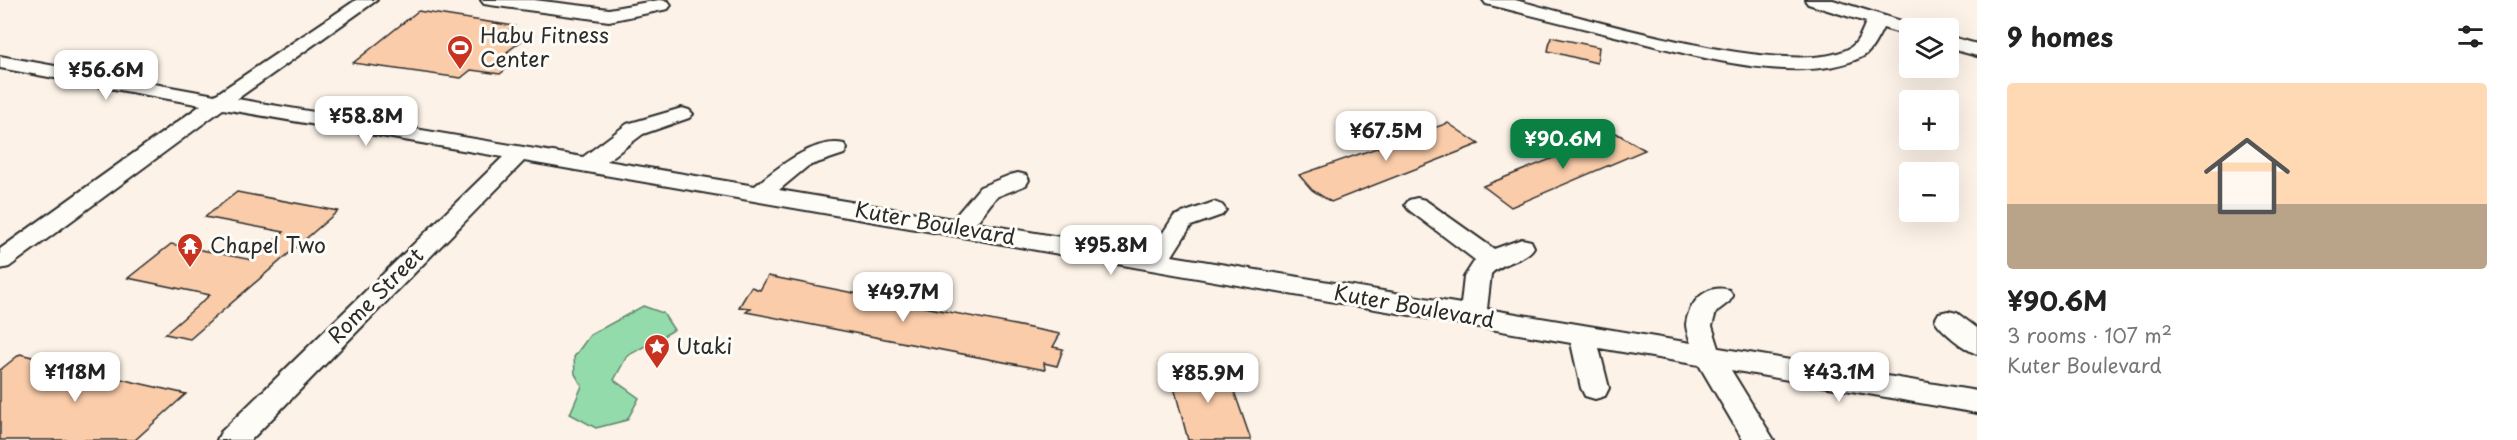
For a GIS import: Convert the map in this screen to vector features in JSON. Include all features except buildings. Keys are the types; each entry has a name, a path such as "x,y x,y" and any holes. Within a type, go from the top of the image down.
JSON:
{"street":[{"path":"0,261 219,102 368,0"},
{"path":"490,0 609,15 662,6"},
{"path":"1492,0 1682,47 1766,62 1824,63 1843,58 1858,52 1877,20"},
{"path":"1814,0 1899,27"},
{"path":"1959,45 1977,50"},
{"name":"Kuter Boulevard","path":"0,62 219,102 1977,402"},
{"path":"588,164 635,129 682,114"},
{"path":"759,194 800,161 836,149"},
{"name":"Rome Street","path":"232,440 520,153"},
{"path":"958,228 978,201 988,192 1018,180"},
{"path":"1417,205 1491,260"},
{"path":"1156,262 1182,222 1214,210"},
{"path":"1473,317 1475,279 1481,267 1491,260 1522,247"},
{"path":"1720,296 1704,307 1699,326 1709,358 1759,440"},
{"path":"1948,320 1977,344"},
{"path":"1583,336 1595,388"}],"green space":[{"path":"643,306 663,313 674,330 627,356 614,380 639,398 627,420 596,428 570,414 582,386 575,374 574,357 590,335"}],"place":[{"name":"Habu Fitness Center","path":"460,71"},
{"name":"Chapel Two","path":"190,269"},
{"name":"Utaki","path":"657,370"}]}
